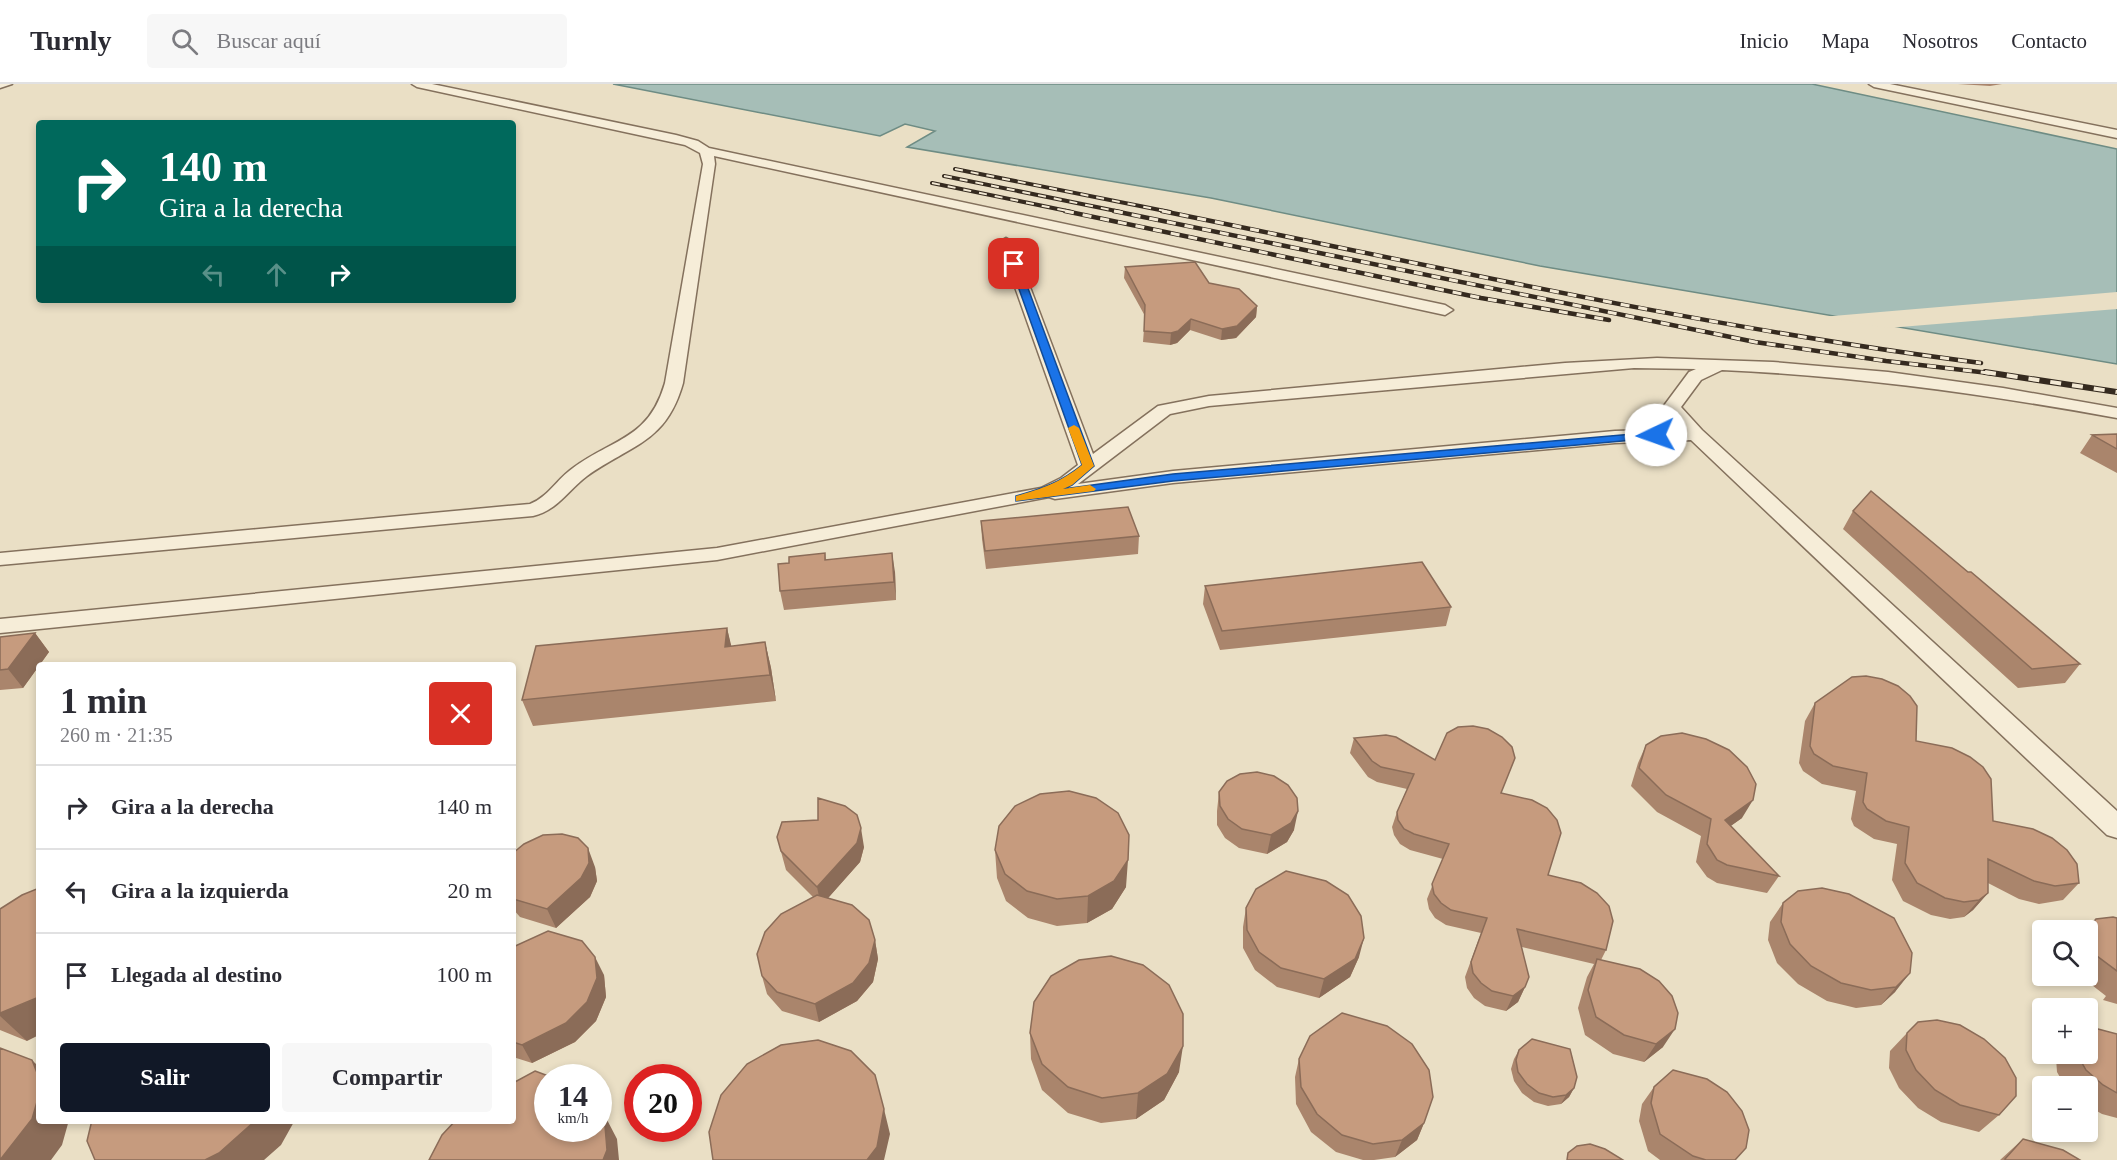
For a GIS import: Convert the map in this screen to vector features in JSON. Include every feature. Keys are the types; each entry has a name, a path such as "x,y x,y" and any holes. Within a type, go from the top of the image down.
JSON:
{"lane":[{"path":"0,85 7,84"},
{"path":"417,84 676,139 692,143 707,151 1445,310"},
{"path":"1874,84 2117,134"},
{"path":"1919,84 2117,124"},
{"path":"0,559 523,512 542,508 580,472 650,429 668,407 709,164 707,151"},
{"path":"1006,242 1088,466"},
{"path":"0,626 717,554 1021,498 1047,492 1068,482 1149,419 1164,410 1189,403 1613,364 1717,366 1890,378 2022,396 2117,413"},
{"path":"1717,366 1695,375 1672,407 1696,434 2117,827"},
{"path":"1021,498 1173,477 1615,437 1696,434"}],"water":[{"path":"613,84 1812,84 2117,149 2117,364 1540,266 1211,198 907,147 935,131 905,124 880,136"}],"pier":[{"path":"2117,292 2117,309 1888,328 1821,317"}],"building":[{"path":"1195,262 1209,283 1239,289 1257,306 1237,326 1222,329 1191,319 1178,331 1171,333 1144,331 1145,305 1125,267"},
{"path":"2117,434 2117,449 2092,435"},
{"path":"1871,491 2080,664 2032,669 1853,511"},
{"path":"1128,507 1139,536 985,551 981,521"},
{"path":"825,553 825,560 892,553 894,582 780,591 778,564 789,563 789,557"},
{"path":"1422,562 1451,607 1222,631 1205,586"},
{"path":"727,628 725,647 765,642 770,675 522,700 536,646"},
{"path":"35,633 8,669 0,670 0,637"},
{"path":"1866,676 1882,679 1898,686 1910,696 1917,706 1916,741 1952,748 1983,767 1991,779 1993,821 2033,829 2052,838 2067,850 2077,864 2079,883 2055,886 2034,881 1988,859 1988,893 1979,900 1964,902 1945,898 1917,883 1905,863 1909,827 1886,821 1867,809 1863,802 1867,773 1833,766 1814,754 1810,746 1815,703 1852,677"},
{"path":"1473,726 1488,729 1502,737 1512,747 1515,758 1501,793 1532,800 1547,808 1557,820 1561,833 1548,875 1581,883 1597,893 1609,906 1613,921 1606,950 1517,929 1529,977 1525,987 1513,996 1492,991 1473,973 1471,962 1487,918 1451,910 1434,894 1432,884 1449,844 1414,834 1404,829 1398,820 1397,812 1414,774 1381,767 1372,761 1354,738 1386,735 1396,737 1435,760 1447,733 1458,727"},
{"path":"1682,733 1706,739 1729,750 1747,767 1756,784 1753,800 1725,820 1779,876 1727,865 1717,860 1707,844 1711,819 1666,795 1639,768 1646,745 1661,736"},
{"path":"1257,772 1274,776 1288,785 1297,798 1298,811 1291,823 1271,835 1242,829 1228,819 1220,806 1219,792 1227,781 1240,774"},
{"path":"1069,791 1096,798 1118,813 1129,835 1128,860 1114,881 1088,896 1057,899 1027,891 1005,874 995,850 999,826 1015,806 1040,794"},
{"path":"818,798 845,806 857,815 861,828 857,843 817,887 781,851 777,837 782,822 818,820"},
{"path":"562,834 578,838 588,848 589,863 581,878 547,909 516,900 516,851 543,835"},
{"path":"1286,871 1326,881 1348,895 1361,916 1364,938 1355,959 1324,979 1281,968 1259,952 1247,930 1246,908 1256,889"},
{"path":"1822,888 1849,894 1894,918 1912,953 1910,973 1896,987 1871,990 1841,983 1811,966 1790,944 1781,922 1783,903 1798,891"},
{"path":"36,889 36,998 0,1013 0,909"},
{"path":"817,895 852,905 869,920 875,940 869,963 853,983 815,1004 777,992 762,976 757,954 765,932 781,914"},
{"path":"2117,918 2117,971 2098,957 2098,920 2096,919"},
{"path":"548,931 582,941 595,957 597,978 587,1002 566,1023 522,1045 516,1043 516,946"},
{"path":"1111,956 1143,965 1169,985 1183,1014 1183,1046 1167,1074 1138,1093 1102,1098 1068,1087 1042,1064 1030,1033 1034,1002 1051,976 1079,960"},
{"path":"1597,959 1640,969 1659,981 1672,996 1678,1013 1675,1029 1656,1044 1624,1035 1596,1017 1588,990"},
{"path":"1342,1013 1387,1026 1412,1044 1429,1070 1433,1097 1424,1123 1402,1140 1373,1144 1342,1135 1317,1114 1301,1087 1299,1059 1310,1036"},
{"path":"1937,1020 1960,1025 1984,1039 2005,1058 2016,1078 2016,1096 1999,1115 1960,1105 1935,1090 1916,1070 1906,1050 1907,1033 1918,1022"},
{"path":"2098,1029 2117,1034 2117,1093 2098,1081 2098,1076 2093,1076 2083,1064 2098,1064"},
{"path":"1532,1039 1570,1049 1577,1077 1574,1088 1566,1095 1553,1097 1539,1093 1527,1084 1518,1072 1516,1060 1519,1050"},
{"path":"818,1040 851,1051 875,1075 884,1109 877,1147 867,1160 713,1160 709,1132 721,1095 747,1064 781,1045"},
{"path":"0,1048 32,1060 36,1070 36,1105 32,1119 0,1160"},
{"path":"1673,1070 1707,1079 1727,1092 1742,1111 1749,1130 1746,1148 1735,1160 1706,1160 1693,1156 1660,1134 1651,1103 1654,1087"},
{"path":"534,1072 534,1142 606,1142 607,1150 603,1160 429,1160 442,1135 452,1124 516,1124 516,1081"},
{"path":"91,1124 252,1124 219,1153 205,1160 95,1160 87,1141"},
{"path":"2023,1139 2063,1150 2080,1160 2005,1160"},
{"path":"1590,1144 1605,1149 1623,1160 1567,1160 1568,1153 1577,1146"}],"railway":[{"path":"955,169 1170,212"},
{"path":"944,176 1121,212"},
{"path":"932,183 1072,212"},
{"path":"1065,211 1481,298 1609,320"},
{"path":"1114,211 1755,342 1997,374"},
{"path":"1162,211 1673,314 1878,349 1981,363"},
{"path":"1985,372 2117,392"}],"slow traffic":[{"path":"1074,428 1088,466 1068,482 1047,492 1021,498 1090,489"}],"route":[{"path":"1014,264 1088,466 1068,482 1047,492 1021,498 1173,477 1656,435"}]}
